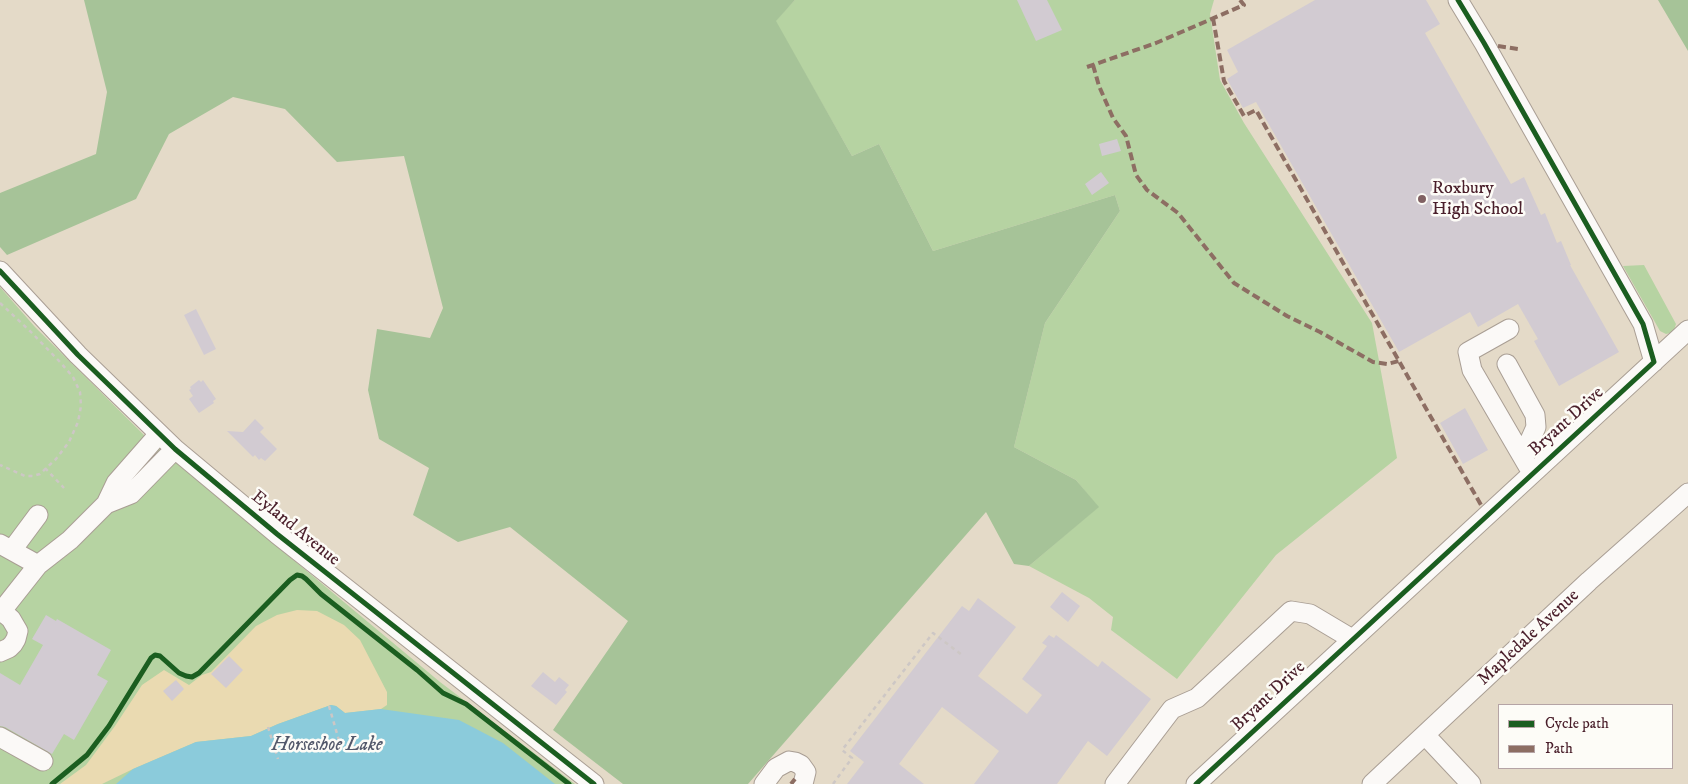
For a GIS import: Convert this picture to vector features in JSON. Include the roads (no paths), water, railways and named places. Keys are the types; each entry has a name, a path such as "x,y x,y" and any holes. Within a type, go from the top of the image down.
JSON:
{"street":[{"path":"1458,0 1644,324 1654,362"},
{"name":"Eyland Avenue","path":"0,271 78,355 175,448 278,534 594,784"},
{"path":"1509,329 1468,352 1472,370 1532,473"},
{"name":"Bryant Drive","path":"1196,784 1688,330"},
{"path":"1507,364 1535,416 1536,426 1523,456"},
{"path":"0,652 13,644 18,631 11,619 1,612 38,565 70,540 106,504 116,483 159,434"},
{"path":"106,504 131,494 175,448"},
{"name":"Mapledale Avenue","path":"1372,784 1589,581 1688,493"},
{"path":"38,515 6,547 38,565"},
{"path":"1115,784 1172,709 1197,698 1291,611 1310,614 1352,639"},
{"path":"1425,735 1471,784"},
{"path":"0,737 43,761"},
{"path":"764,784 776,768 788,761 801,765 806,772 803,784"}],"water":[{"name":"Horseshoe Lake","path":"331,705 336,706 345,713 381,709 459,720 503,743 555,784 116,784 133,769 196,742 251,736"}],"place":[{"name":"Roxbury High School","path":"1422,199"}]}
